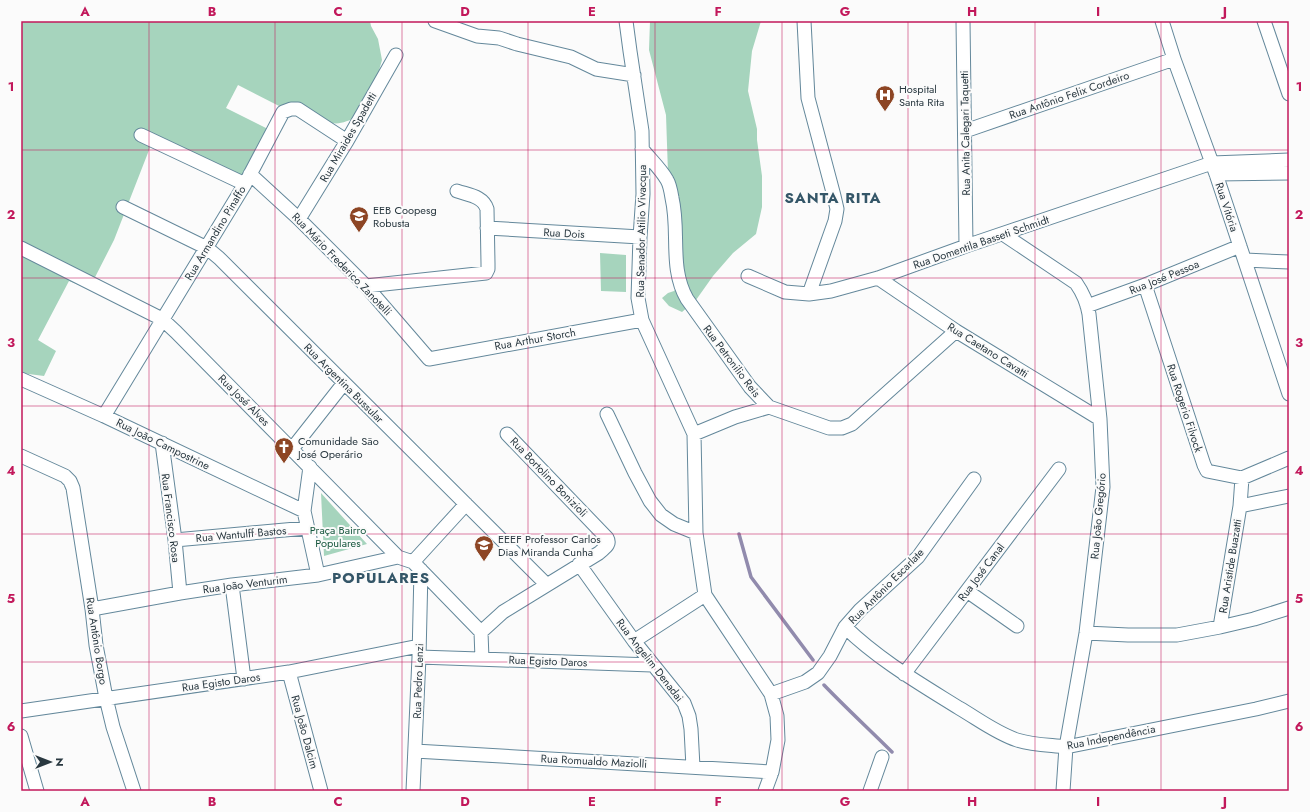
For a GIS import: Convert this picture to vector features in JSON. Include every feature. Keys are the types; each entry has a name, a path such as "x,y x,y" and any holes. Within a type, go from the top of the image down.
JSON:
{"street":[{"path":"435,21 477,36 499,38 517,44 571,57 596,69 634,75"},
{"name":"Rua Senador Atilio Vivacqua","path":"626,21 641,118 643,194 638,298 642,320 694,434 696,533 705,595 771,694 777,716 778,740 772,772 765,791"},
{"path":"804,21 808,98 837,209 835,221 809,294"},
{"name":"Rua Vitória","path":"1162,21 1174,59 1214,168 1289,394"},
{"path":"1264,21 1289,94"},
{"name":"Rua Anita Calegari Taquetti","path":"965,22 966,246"},
{"name":"Rua Miraides Spadetti","path":"299,219 347,141 396,55"},
{"name":"Rua Antônio Felix Cordeiro","path":"965,131 1174,59"},
{"name":"Rua Armandino Pinaffo","path":"104,416 248,179 283,112 298,109 347,141"},
{"name":"Rua Mário Frederico Zanotelli","path":"141,135 248,179 299,219 366,286 429,359"},
{"name":"Rua Petronilio Reis","path":"642,149 668,181 670,188 674,209 678,276 682,291 750,387 769,406 829,428 842,428 852,424 956,331"},
{"path":"1214,168 1289,160"},
{"path":"1214,168 1289,172"},
{"name":"Rua Domentila Basseti Schmidt","path":"748,276 785,292 809,294 830,291 878,278 966,246 1214,168"},
{"path":"366,286 486,273 488,269 487,209 483,201 480,199 457,191"},
{"name":"Rua Argentina Bussular","path":"123,207 207,248 220,258 547,585"},
{"name":"Rua Dois","path":"487,228 640,237"},
{"name":"Rua João Gregório","path":"1003,234 1076,283 1081,290 1087,306 1100,419 1103,487 1086,633 1066,747 1063,791"},
{"name":"Rua José Pessoa","path":"1087,306 1145,285 1240,246"},
{"name":"Rua José Alves","path":"26,251 162,319 398,557 417,566 481,632"},
{"path":"1245,260 1289,262"},
{"name":"Rua Caetano Cavatti","path":"878,278 956,331 1100,419"},
{"name":"Rua Rogerio Filvock","path":"1145,285 1207,471 1242,478"},
{"name":"Rua Arthur Storch","path":"429,359 642,320"},
{"name":"Rua João Campostrine","path":"21,379 162,443 304,511"},
{"path":"292,449 344,383"},
{"path":"694,434 735,417 769,406"},
{"path":"607,414 650,501 661,515 674,524 696,533"},
{"name":"Rua Bortolino Bonizioli","path":"507,434 607,538 608,546 579,564"},
{"name":"Rua Francisco Rosa","path":"162,443 175,540 180,592"},
{"name":"Rua Antônio Borgo","path":"21,456 65,476 70,481 73,488 92,609 96,645 106,698 113,727 134,791"},
{"path":"1289,458 1242,478 1240,506 1289,496"},
{"path":"310,467 304,511 318,575"},
{"name":"Rua José Canal","path":"904,674 1059,469"},
{"name":"Rua Antônio Escarlate","path":"771,694 805,682 818,673 830,656 845,627 860,610 918,557 974,479"},
{"path":"417,566 466,504"},
{"name":"Rua Aristide Buazatti","path":"1220,627 1240,506"},
{"name":"Rua Wantulff Bastos","path":"175,540 307,528"},
{"name":"Rua João Venturim","path":"92,609 180,592 318,575 398,557"},
{"path":"482,659 481,632 503,612 579,564"},
{"name":"Rua Angelim Denadai","path":"579,564 652,665 684,703 689,716 691,729 693,766"},
{"name":"Rua Pedro Lenzi","path":"413,791 419,651 417,566"},
{"path":"232,585 244,679"},
{"path":"967,591 1017,626"},
{"path":"634,641 705,595"},
{"path":"1086,633 1177,635 1254,619 1289,608"},
{"name":"Rua Independência","path":"845,627 863,644 904,674 997,731 1018,740 1036,744 1066,747 1289,701"},
{"name":"Rua Egisto Daros","path":"21,711 244,679 419,651 482,659 652,665"},
{"name":"Rua João Dalcim","path":"289,672 321,791"},
{"path":"21,736 37,791"},
{"name":"Rua Romualdo Maziolli","path":"415,751 693,766 772,772"},
{"path":"870,791 882,757"}],"green space":[{"path":"21,21 370,21 378,39 382,60 376,81 356,118 341,123 326,121 306,109 293,104 287,104 281,107 238,85 226,108 268,129 241,185 151,145 114,240 89,289 69,281 38,340 56,351 44,376 21,373"},
{"path":"650,21 761,21 752,51 748,91 757,129 762,176 762,207 756,234 733,253 713,276 696,300 682,312 669,306 662,298 668,293 674,291 678,286 671,261 666,115 649,50"},
{"path":"600,253 626,255 626,292 601,291"},
{"name":"Praça Bairro Populares","path":"321,493 367,544 324,556"}],"waterway":[{"path":"739,534 751,577 813,660"},
{"path":"824,685 892,752"}],"place":[{"name":"Hospital Santa Rita","path":"885,112"},
{"name":"EEB Coopesg Robusta","path":"359,233"},
{"name":"Comunidade São José Operário","path":"284,464"},
{"name":"EEEF Professor Carlos Dias Miranda Cunha","path":"484,562"}],"district":[{"name":"SANTA RITA","path":"833,198"},
{"name":"POPULARES","path":"381,578"}]}
